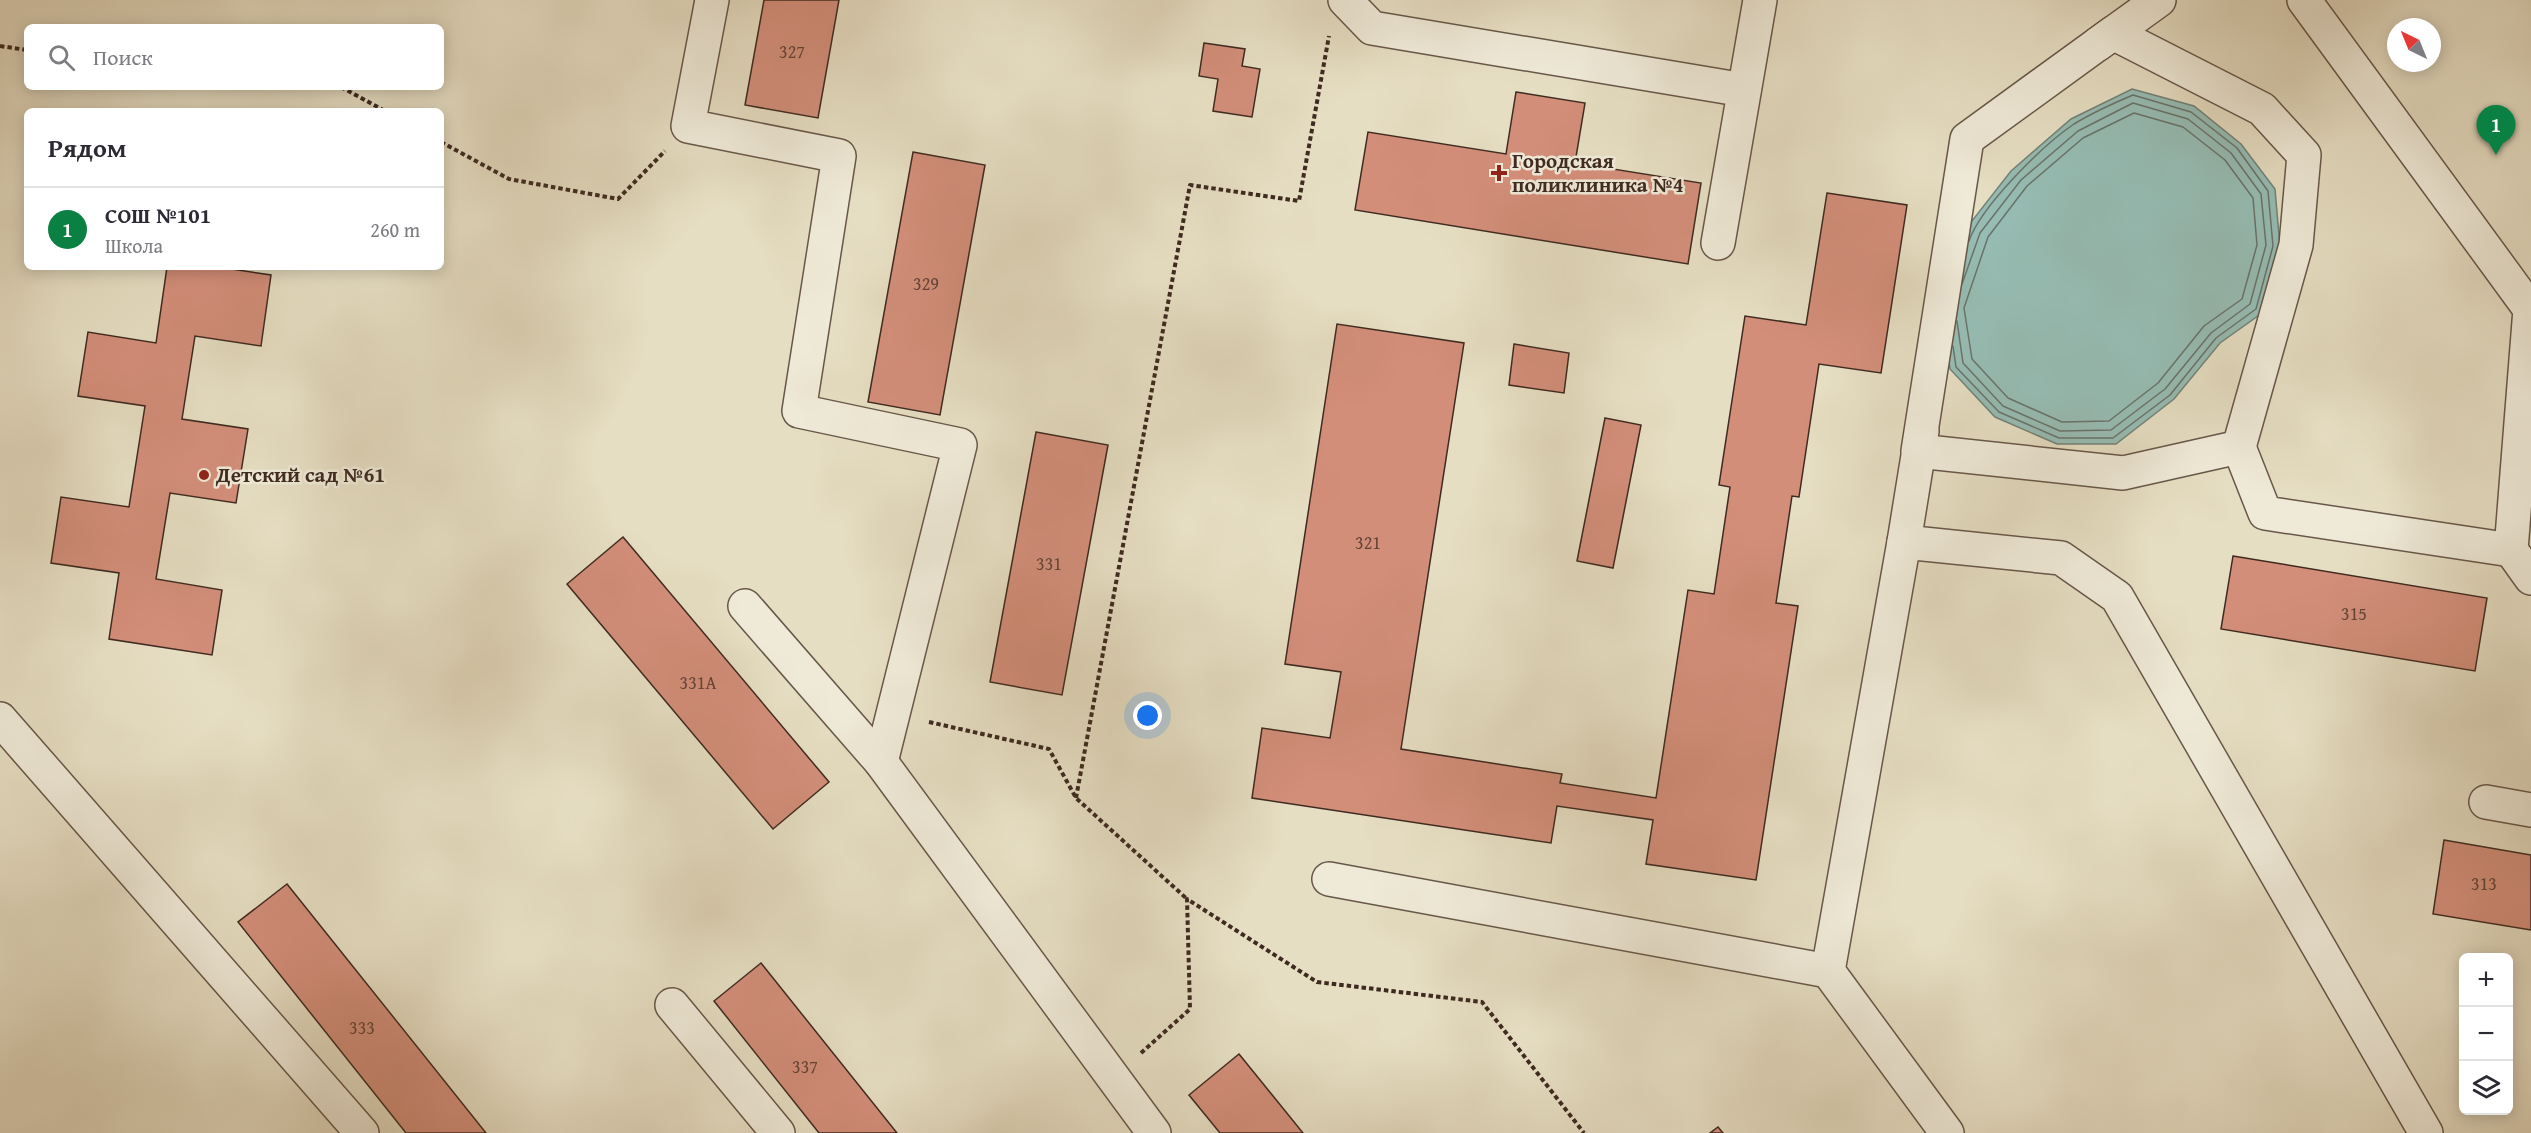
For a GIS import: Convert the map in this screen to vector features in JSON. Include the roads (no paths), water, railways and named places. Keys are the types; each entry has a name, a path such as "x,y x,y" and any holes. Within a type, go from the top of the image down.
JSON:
{"street":[{"path":"712,0 688,126 840,156 799,411 960,445 882,762"},
{"path":"1345,0 1372,28 1744,90"},
{"path":"1718,243 1760,0"},
{"path":"1828,971 1904,542 1967,139 2159,0"},
{"path":"2304,0 2530,309 2511,550 2531,578"},
{"path":"2114,33 2262,109 2304,155 2296,245 2239,447 2265,513 2511,550"},
{"path":"1918,451 2123,473 2239,447"},
{"path":"1904,542 2061,558 2117,597 2426,1133"},
{"path":"746,606 882,762 1154,1133"},
{"path":"0,719 363,1133"},
{"path":"2486,802 2531,810"},
{"path":"1329,879 1828,971 1947,1133"},
{"path":"672,1005 778,1133"}],"water":[{"path":"2132,89 2194,106 2241,144 2275,189 2280,247 2262,313 2220,343 2174,399 2116,444 2057,444 1995,417 1950,369 1941,306 1968,226 2011,171 2071,119"}],"place":[{"name":"СОШ №101","path":"2496,155"},
{"name":"Городская поликлиника №4","path":"1499,173"},
{"name":"Детский сад №61","path":"204,475"}]}
